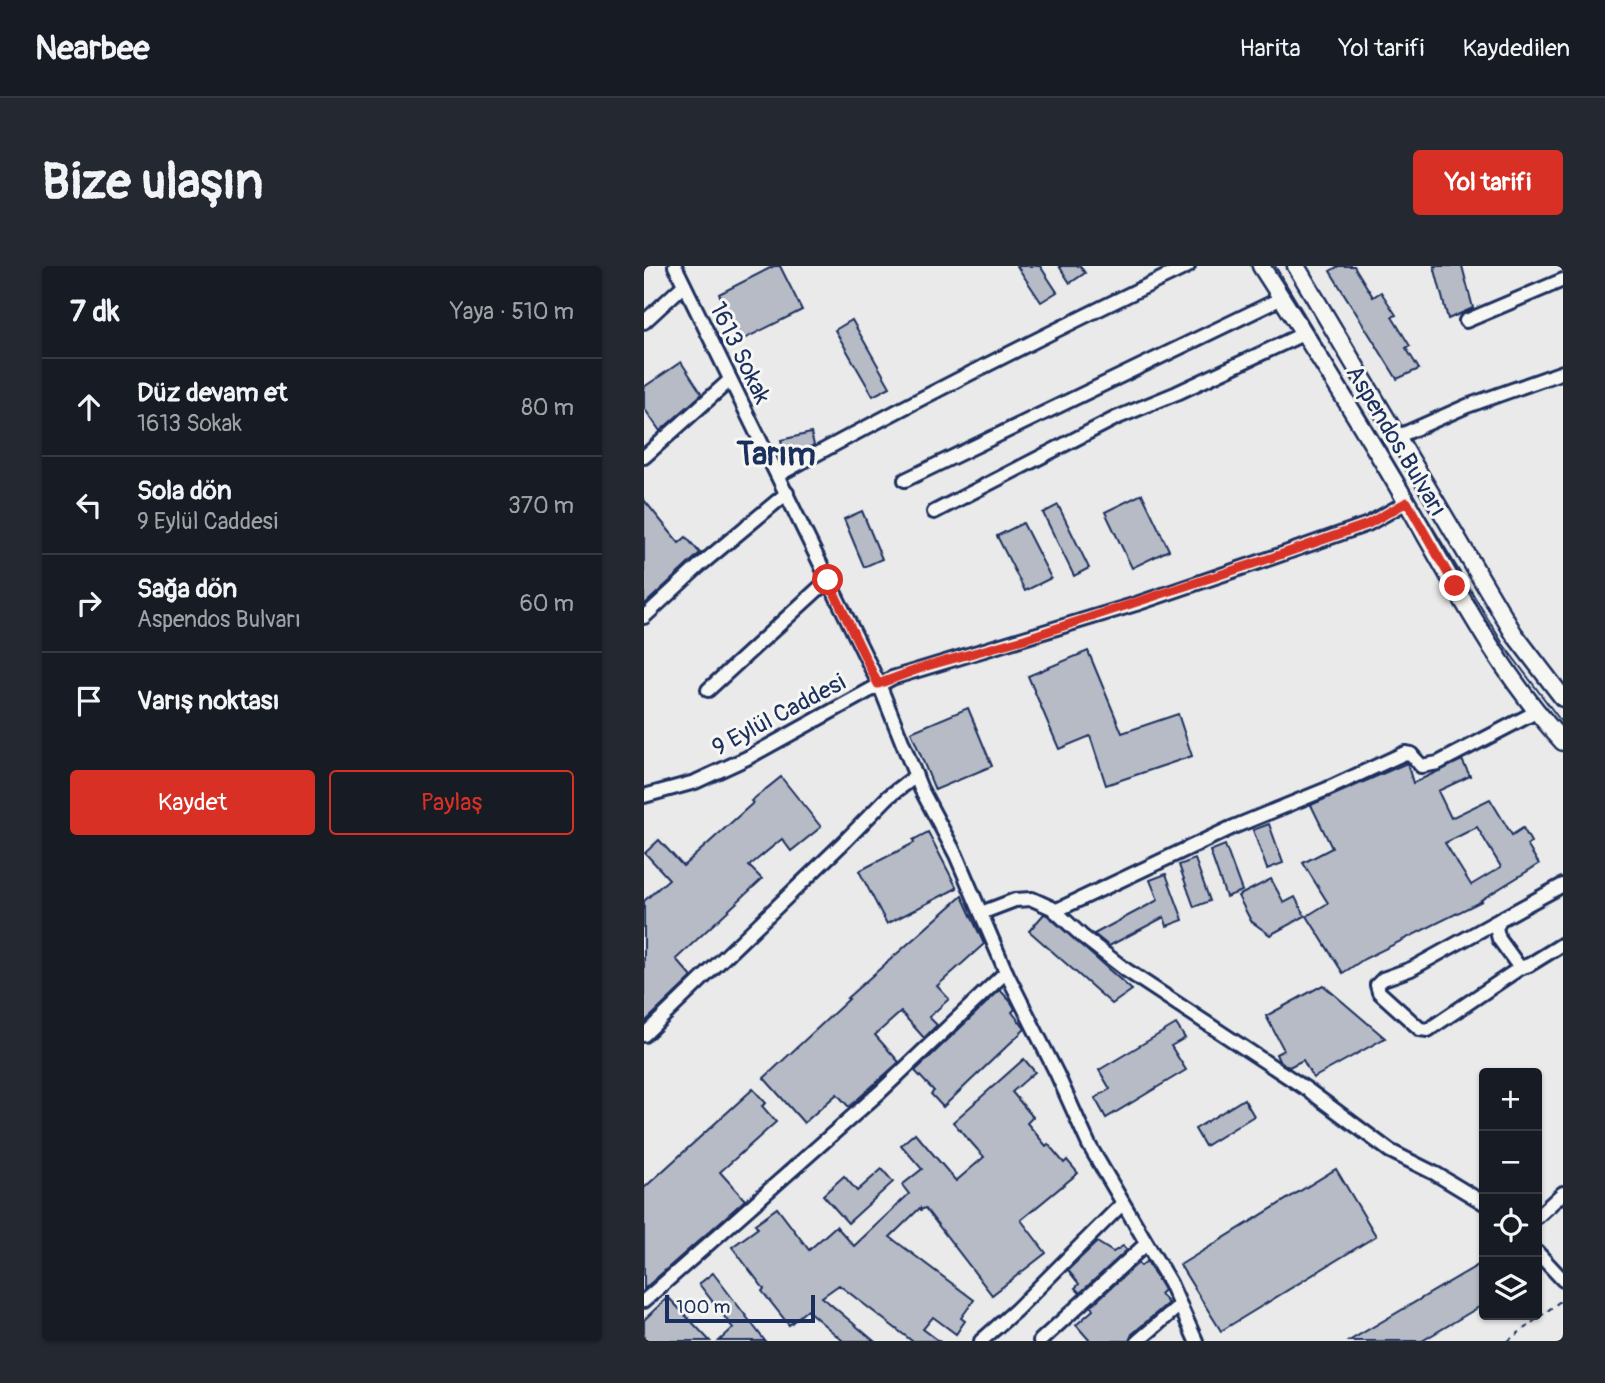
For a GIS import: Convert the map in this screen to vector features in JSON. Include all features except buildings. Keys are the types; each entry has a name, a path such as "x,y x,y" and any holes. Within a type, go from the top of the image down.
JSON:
{"main road":[{"name":"Aspendos Bulvarı","path":"1261,266 1305,333 1407,502 1498,659 1536,712 1563,742"},
{"name":"Aspendos Bulvarı","path":"1297,266 1514,634 1563,698"}],"street":[{"name":"1613 Sokak","path":"675,266 878,684 916,776 956,855 1006,972 1089,1145 1170,1283 1196,1341"},
{"path":"778,475 875,422 1180,268"},
{"path":"1466,321 1563,280"},
{"path":"644,322 684,285"},
{"path":"905,480 1282,298"},
{"path":"934,512 1116,418 1177,393 1305,333"},
{"path":"1399,436 1468,406 1563,372"},
{"path":"644,457 730,380"},
{"path":"644,617 699,566 787,493"},
{"name":"9 Eylül Caddesi","path":"644,796 695,782 747,758 878,684 927,666 1037,636 1268,559 1368,524 1407,502"},
{"path":"708,690 828,580"},
{"path":"1055,911 1161,859 1405,753 1411,754 1421,766 1438,763 1536,712"},
{"path":"644,1035 888,797 916,776"},
{"path":"1563,885 1411,969 1383,979 1377,985 1379,992 1420,1029 1428,1030 1520,968 1530,965 1563,944"},
{"path":"981,913 1015,900 1032,899 1055,911 1126,970 1308,1090 1390,1151 1479,1200"},
{"path":"1500,919 1496,928 1499,939 1520,968"},
{"path":"644,1301 880,1092 1006,972"},
{"path":"1542,1212 1563,1193"},
{"path":"981,1341 1016,1310 1122,1204"},
{"path":"1040,1341 1146,1244"},
{"path":"1542,1257 1563,1280"},
{"path":"1138,1341 1180,1305"}],"path":[{"path":"1508,1341 1563,1299"}],"tram line":[{"path":"1275,266 1503,644 1563,724"}],"district":[{"name":"Tarım","path":"776,455"}],"route":[{"path":"828,580 878,684 927,666 975,654 1136,604 1268,559 1368,524 1407,502 1455,586"}]}
